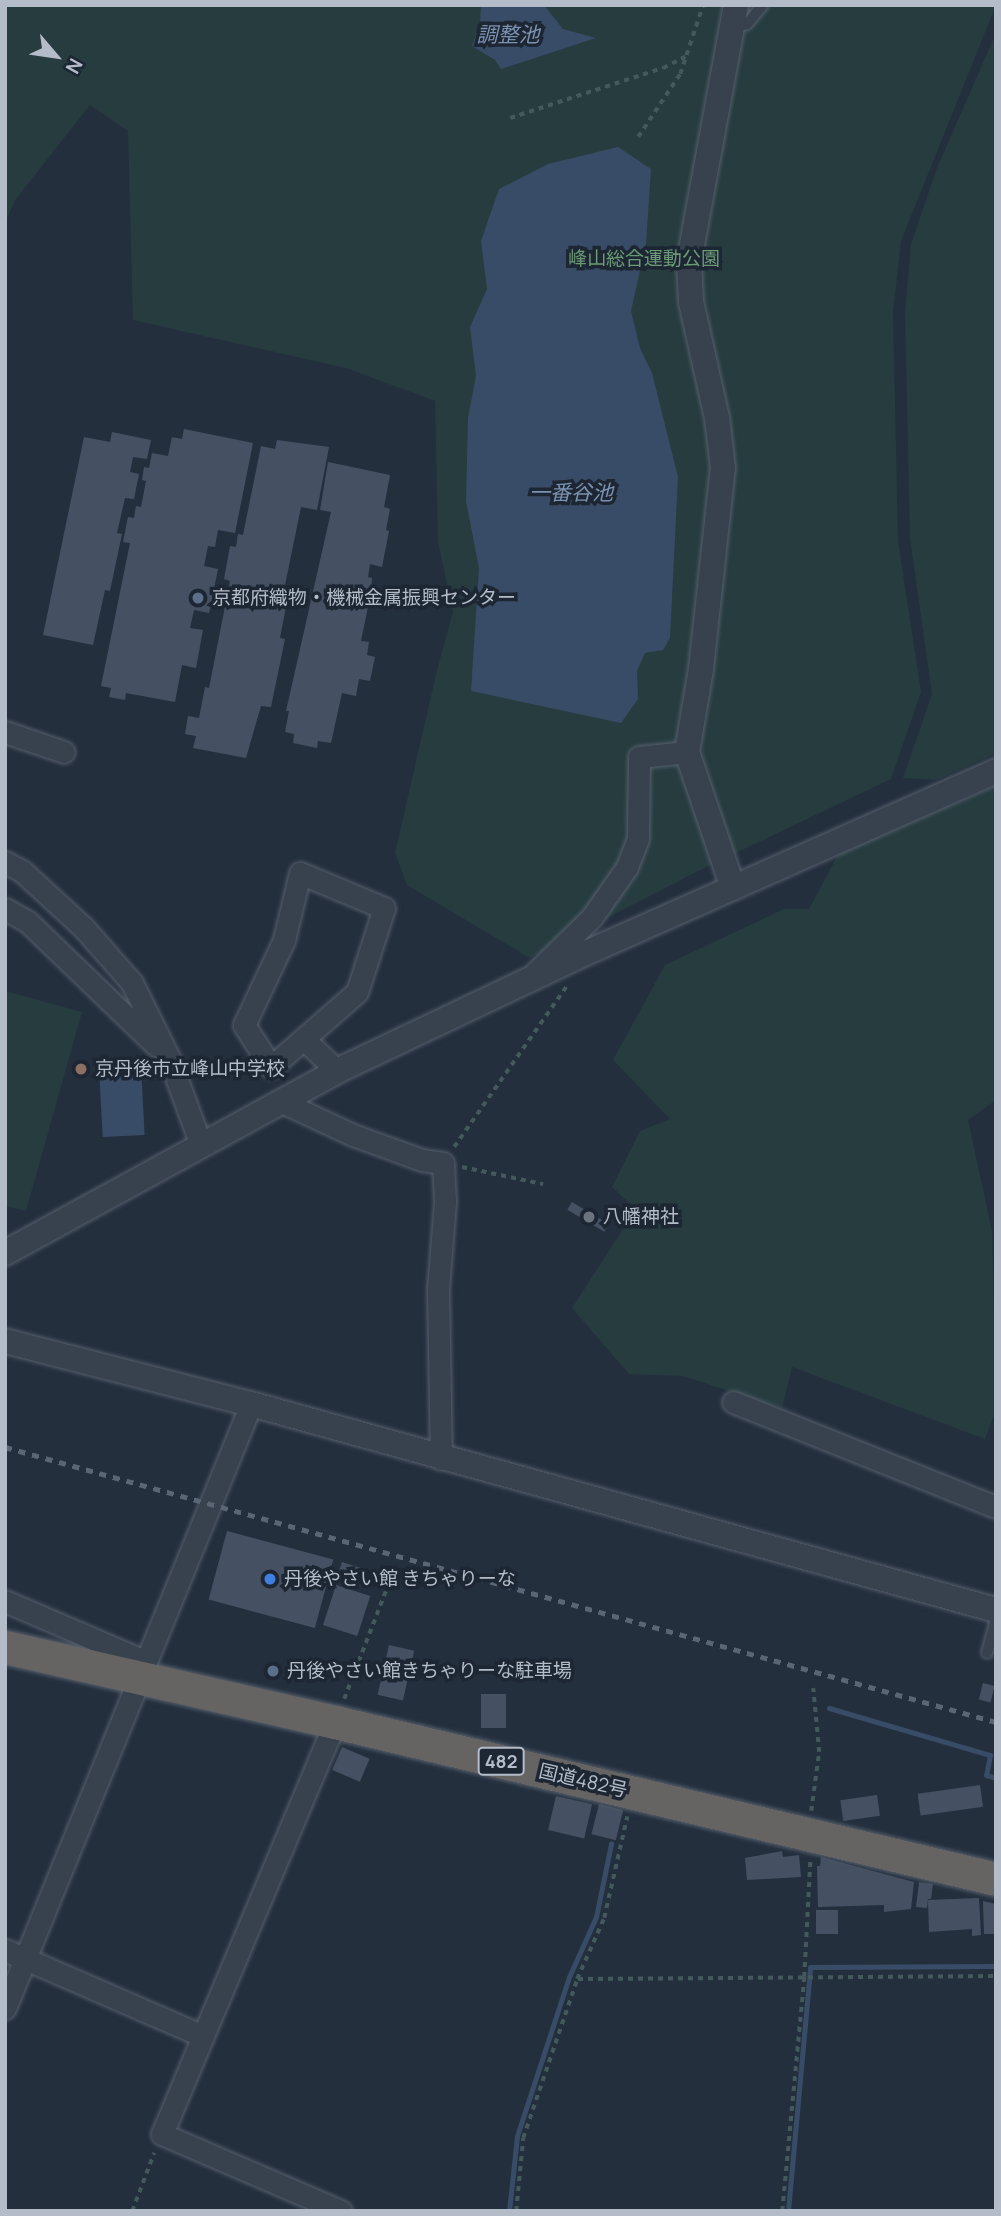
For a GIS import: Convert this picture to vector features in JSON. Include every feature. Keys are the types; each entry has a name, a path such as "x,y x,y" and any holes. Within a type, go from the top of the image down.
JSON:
{"highway":[{"name":"国道482号","path":"5,1647 141,1670 335,1722 996,1879"}],"street":[{"path":"733,888 687,752 701,668 723,468 717,418 691,302 689,261 734,16"},
{"path":"5,732 64,752"},
{"path":"526,981 592,917 627,867 638,838 639,757 687,752"},
{"path":"5,1253 337,1071 579,956 996,771"},
{"path":"5,862 22,871 83,927 132,983 169,1058 201,1145"},
{"path":"300,873 384,908 357,992 304,1039 271,1067 244,1026 284,940 300,873"},
{"path":"5,909 28,922 169,1058"},
{"path":"304,1039 337,1071"},
{"path":"279,1101 353,1135 422,1160 443,1163 445,1202 438,1289 441,1458"},
{"path":"5,1341 251,1404 996,1610"},
{"path":"733,1402 996,1507"},
{"path":"5,2008 251,1404"},
{"path":"5,1601 141,1670"},
{"path":"335,1722 162,2134 341,2211"},
{"path":"5,1950 203,2036"}],"lane":[{"path":"734,16 747,24 763,5"},
{"path":"987,1653 996,1619"}],"path":[{"path":"638,137 680,74 703,5"},
{"path":"510,118 663,68 687,56"},
{"path":"543,1184 443,1163 565,993 579,956"},
{"path":"335,1722 386,1590"},
{"path":"782,2211 804,1977 811,1807 819,1752 813,1688"},
{"path":"516,2211 523,2138 577,1979 604,1917 632,1793"},
{"path":"577,1979 996,1976"},
{"path":"132,2211 162,2134"}],"green space":[{"name":"峰山総合運動公園","path":"5,5 996,5 901,241 893,313 898,541 921,692 891,779 696,872 530,958 407,885 395,853 453,612 438,542 435,401 346,368 133,320 128,131 90,105 15,200 5,223"},
{"path":"996,33 996,753 936,780 903,778 932,694 910,538 905,312 911,244 937,168"},
{"path":"996,786 996,1100 968,1120 992,1231 996,1409 985,1439 792,1367 782,1408 683,1376 629,1374 572,1308 636,1209 612,1187 640,1131 670,1119 613,1060 665,965 784,909 809,909 839,853"},
{"path":"5,991 82,1012 26,1211 5,1206"}],"water":[{"name":"調整池","path":"481,5 544,5 563,29 596,38 501,69 495,60 472,46 480,23"},
{"name":"一番谷池","path":"618,147 651,169 646,244 631,311 640,348 652,373 678,477 670,638 663,650 645,653 637,671 638,699 621,723 471,691 479,568 466,501 468,418 476,376 470,327 487,289 481,241 499,189 548,164"},
{"path":"141,1066 145,1135 103,1137 99,1068"}],"building":[{"path":"184,429 253,443 235,533 218,530 215,547 208,546 204,566 218,569 209,613 194,610 190,628 203,630 196,668 182,665 175,702 126,693 125,700 109,697 111,688 101,686 130,543 123,542 128,517 134,518 136,506 141,507 146,481 142,480 144,467 149,468 152,453 168,456 172,437 182,439"},
{"path":"112,432 151,440 147,459 133,457 130,472 139,474 134,499 125,498 117,533 122,534 110,591 105,590 93,645 43,635 84,437 110,442"},
{"path":"277,440 329,447 317,510 301,507 285,585 290,586 280,638 285,639 271,707 261,706 246,758 193,748 196,736 185,734 188,716 199,718 205,687 209,688 230,581 224,579 230,546 236,547 238,534 243,535 261,446 275,449"},
{"path":"328,462 390,475 384,507 390,509 382,567 370,564 368,577 372,578 371,592 361,641 369,642 367,655 375,657 370,681 359,679 356,696 342,693 331,743 318,741 317,748 293,743 294,734 285,732 289,711 286,711 331,512 320,510"},
{"name":"八幡神社","path":"572,1202 609,1224 604,1232 567,1210"},
{"name":"丹後やさい館 きちゃりーな","path":"227,1531 333,1559 315,1628 209,1600"},
{"path":"342,1562 360,1568 357,1578 339,1572"},
{"path":"336,1585 370,1596 357,1636 323,1625"},
{"path":"389,1645 414,1651 403,1701 378,1695"},
{"path":"983,1683 995,1686 991,1702 979,1699"},
{"path":"481,1694 506,1694 506,1728 481,1728"},
{"path":"342,1747 370,1759 360,1782 332,1770"},
{"path":"980,1785 983,1807 921,1816 918,1794"},
{"path":"877,1795 880,1816 843,1821 840,1800"},
{"path":"556,1796 592,1804 584,1838 548,1830"},
{"path":"599,1804 623,1810 616,1840 592,1834"},
{"path":"782,1851 783,1857 799,1855 801,1877 747,1880 745,1858"},
{"path":"821,1857 914,1882 911,1909 884,1912 884,1905 818,1907 817,1866 820,1866"},
{"path":"919,1882 933,1884 927,1908 916,1907"},
{"path":"979,1898 981,1935 972,1936 972,1929 929,1932 928,1900"},
{"path":"983,1901 996,1904 996,1934 984,1934"},
{"path":"816,1910 838,1910 838,1934 816,1934"}],"waterway":[{"path":"829,1708 990,1755 986,1775 996,1778"},
{"path":"509,2211 517,2136 569,1977 596,1917 611,1844"},
{"path":"788,2211 810,1967 996,1966"}],"railway":[{"path":"5,1447 996,1722"}],"place":[{"name":"京都府織物・機械金属振興センター","path":"198,598"},
{"name":"京丹後市立峰山中学校","path":"81,1069"},
{"name":"八幡神社","path":"589,1217"},
{"name":"丹後やさい館 きちゃりーな","path":"270,1579"},
{"name":"丹後やさい館きちゃりーな駐車場","path":"273,1671"}]}
